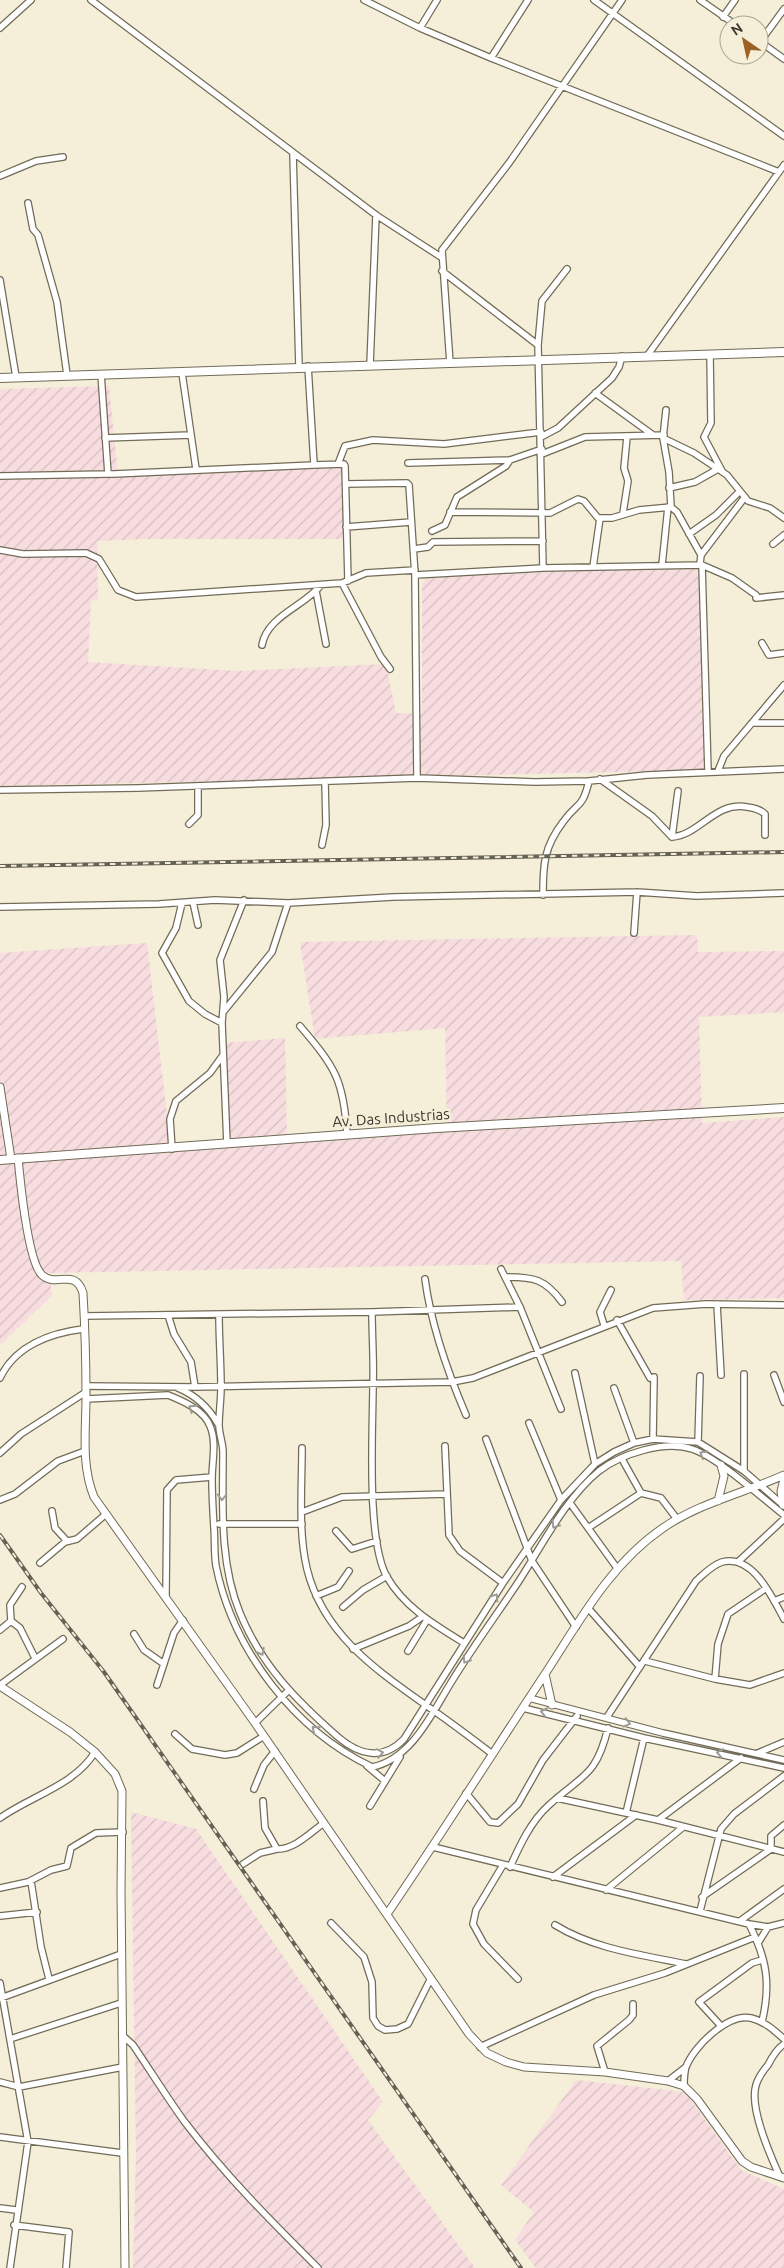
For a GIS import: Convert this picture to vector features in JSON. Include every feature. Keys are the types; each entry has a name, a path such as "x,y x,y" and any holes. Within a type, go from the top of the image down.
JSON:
{"main road":[{"path":"0,378 308,366 784,352"},
{"name":"Av. Das Industrias","path":"0,1160 347,1135 784,1108"}],"street":[{"path":"0,28 32,0"},
{"path":"91,0 376,215 441,257"},
{"path":"364,0 420,28 491,58 779,172"},
{"path":"420,28 437,0"},
{"path":"491,58 528,0"},
{"path":"594,0 784,136"},
{"path":"450,363 441,257 444,246 509,162 622,0"},
{"path":"700,0 722,15"},
{"path":"725,15 735,0"},
{"path":"769,30 784,9"},
{"path":"769,48 784,59"},
{"path":"294,154 299,367"},
{"path":"0,176 36,161 63,157"},
{"path":"647,356 784,165"},
{"path":"28,203 33,229 38,235 57,302 67,375"},
{"path":"370,365 376,215"},
{"path":"543,568 540,359 538,345 542,301 567,269"},
{"path":"442,272 538,345"},
{"path":"0,280 16,377"},
{"path":"710,354 711,423 704,437 720,470"},
{"path":"338,464 345,446 373,440 444,444 541,434 558,428 616,373 622,356"},
{"path":"308,366 314,465"},
{"path":"182,372 196,469"},
{"path":"101,374 108,474"},
{"path":"595,393 653,435"},
{"path":"662,565 669,507 669,472 664,437 666,410"},
{"path":"105,438 192,435"},
{"path":"408,463 510,460 542,452 585,437 653,435 664,437 694,453 720,470 745,497 754,503 770,508 784,518"},
{"path":"623,514 628,481 624,468 627,437"},
{"path":"432,530 445,526 457,497 506,466 510,460"},
{"path":"0,476 108,474 345,464 345,582 381,657 390,669"},
{"path":"669,488 695,482 720,470"},
{"path":"346,484 407,483 415,572 417,778"},
{"path":"689,534 716,515 740,491"},
{"path":"701,555 745,497"},
{"path":"450,512 543,514 559,511 574,501 581,499 595,517 600,518 612,518 623,514 669,507 677,512 701,555 708,771"},
{"path":"593,567 600,518"},
{"path":"346,527 411,522"},
{"path":"774,544 784,535"},
{"path":"414,549 428,547 433,542 543,541"},
{"path":"0,550 24,554 86,552 99,559 118,590 136,597 321,585 345,582 366,573 701,564 732,578 756,596 784,595"},
{"path":"262,645 263,637 274,624 316,592 321,585"},
{"path":"316,592 326,644"},
{"path":"762,643 769,655 784,653"},
{"path":"718,771 724,756 784,685"},
{"path":"752,723 784,722"},
{"path":"0,790 198,786 417,778 535,782 589,781 708,771 784,769"},
{"path":"600,780 652,816 672,837"},
{"path":"543,895 542,866 546,852 564,820 584,801 589,781"},
{"path":"322,845 326,825 325,782"},
{"path":"189,824 198,815 198,786"},
{"path":"672,837 678,791"},
{"path":"672,837 699,824 723,808 737,805 757,809 765,814 765,835"},
{"path":"634,932 637,892"},
{"path":"0,907 244,900 288,902 393,897 637,892 697,896 784,893"},
{"path":"227,1144 222,1022 224,997 220,960 244,900"},
{"path":"194,902 198,925"},
{"path":"222,1012 272,952 288,902"},
{"path":"182,903 176,928 162,953 193,1006 222,1022"},
{"path":"300,1026 321,1049 336,1075 345,1100 347,1135"},
{"path":"172,1149 170,1119 176,1101 210,1073 223,1055"},
{"path":"0,1087 25,1220 39,1272 48,1279 70,1279 78,1282 83,1293 86,1392 84,1451 88,1483 94,1497 166,1595 480,2047 495,2057 524,2067 606,2072 668,2081 684,2086 696,2099 742,2161 782,2178"},
{"path":"501,1269 520,1307 561,1409"},
{"path":"506,1277 524,1277 545,1282 562,1302"},
{"path":"425,1279 429,1310 452,1382 466,1415"},
{"path":"604,1325 600,1312 611,1290"},
{"path":"0,1453 28,1430 86,1392 130,1386 195,1387 452,1382 473,1378 641,1311 665,1306 716,1304 784,1305"},
{"path":"716,1304 721,1375"},
{"path":"85,1316 372,1312 520,1307"},
{"path":"372,1312 374,1496 377,1541 386,1576 400,1596 424,1619 464,1643"},
{"path":"218,1315 221,1386 219,1426 223,1449 223,1524 226,1569 240,1613 268,1666 300,1704 361,1762 385,1781"},
{"path":"168,1316 174,1334 191,1362 195,1387"},
{"path":"617,1320 652,1377 653,1439"},
{"path":"0,1378 8,1365 30,1344 66,1331 83,1329"},
{"path":"575,1373 595,1464"},
{"path":"744,1374 744,1471"},
{"path":"774,1375 784,1402"},
{"path":"698,1442 700,1376"},
{"path":"130,1386 131,1396"},
{"path":"176,1387 198,1400 213,1414 219,1426"},
{"path":"614,1388 634,1443"},
{"path":"86,1392 131,1396 168,1396 187,1404 202,1414 210,1426 214,1448 212,1477 216,1565 228,1604 241,1636 259,1666 282,1697 299,1715 339,1742 368,1755 384,1754 396,1747 404,1739 503,1583 561,1500 595,1464 634,1443 653,1439 698,1442 744,1471 784,1505"},
{"path":"529,1423 561,1500"},
{"path":"486,1439 532,1561 576,1627"},
{"path":"445,1446 448,1528 453,1543 460,1551 503,1583"},
{"path":"370,1806 401,1755 434,1711 570,1503 584,1485 600,1471 622,1459 650,1449 686,1447 694,1449 721,1465 784,1517 739,1561 722,1562 712,1567 696,1581 607,1717"},
{"path":"214,1448 223,1449"},
{"path":"302,1448 302,1524 307,1569 316,1596 330,1621 353,1649 382,1675 491,1753"},
{"path":"0,1500 22,1489 58,1461 84,1451"},
{"path":"622,1459 641,1493"},
{"path":"718,1501 724,1476 721,1465"},
{"path":"166,1595 167,1490 176,1480 212,1477"},
{"path":"387,1914 433,1847 491,1753 617,1568 644,1542 677,1519 718,1501 784,1477 782,1491 784,1505"},
{"path":"588,1528 641,1493 662,1498 677,1519"},
{"path":"302,1512 342,1497 447,1494"},
{"path":"570,1503 617,1568"},
{"path":"52,1511 55,1528 67,1541 73,1542 106,1514"},
{"path":"214,1524 302,1524"},
{"path":"336,1531 352,1549 377,1541"},
{"path":"40,1563 67,1541"},
{"path":"739,1561 754,1573 784,1619"},
{"path":"316,1596 338,1587 350,1571"},
{"path":"343,1607 363,1590 386,1576"},
{"path":"22,1587 10,1605 11,1621 20,1628 35,1658"},
{"path":"715,1679 718,1644 728,1614 765,1589"},
{"path":"774,1601 784,1596"},
{"path":"588,1608 640,1667"},
{"path":"484,1613 494,1618"},
{"path":"353,1649 424,1619"},
{"path":"408,1651 424,1619"},
{"path":"157,1685 174,1633 183,1620"},
{"path":"0,1630 11,1621"},
{"path":"134,1634 144,1650 164,1664"},
{"path":"63,1639 0,1685 70,1732 95,1752 115,1774 122,1791 121,2003 124,2268"},
{"path":"645,1661 715,1679 750,1685 784,1673"},
{"path":"545,1673 552,1705"},
{"path":"255,1723 288,1690"},
{"path":"529,1698 663,1733 784,1760"},
{"path":"523,1708 576,1719 644,1738 783,1768 784,1754"},
{"path":"466,1793 490,1822 498,1823 515,1808 543,1760 576,1719 579,1711"},
{"path":"510,1867 536,1820 557,1798 595,1766 603,1748 608,1728"},
{"path":"175,1734 192,1749 225,1755 237,1753 264,1736"},
{"path":"626,1812 644,1738"},
{"path":"749,1760 758,1753 784,1742"},
{"path":"254,1789 256,1780 264,1765 275,1751"},
{"path":"0,1818 86,1767 95,1752"},
{"path":"361,1762 372,1767 385,1764 401,1755"},
{"path":"658,1820 742,1758"},
{"path":"700,1911 718,1835 726,1822 784,1776"},
{"path":"557,1798 626,1812 682,1828 784,1852"},
{"path":"263,1801 265,1828 277,1849"},
{"path":"553,1877 636,1815"},
{"path":"243,1864 260,1853 283,1849 293,1844 324,1823"},
{"path":"771,1849 771,1836 784,1825"},
{"path":"606,1890 682,1828"},
{"path":"0,1888 31,1881 51,1870 67,1866 71,1848 96,1834 123,1832"},
{"path":"433,1847 749,1924 768,1927 784,1923"},
{"path":"702,1897 771,1849"},
{"path":"503,1865 476,1910 473,1924 484,1944 518,1979"},
{"path":"31,1881 41,1947 49,1979"},
{"path":"740,1921 784,1889"},
{"path":"0,1916 37,1912"},
{"path":"332,1922 364,1957 372,1982 373,2018 378,2026 385,2030 397,2029 408,2024 431,1978"},
{"path":"749,1924 762,1960 768,1988 762,2022"},
{"path":"555,1925 574,1936 593,1942 686,1964"},
{"path":"480,2047 594,1995 756,1940 768,1927"},
{"path":"1,1998 121,1954"},
{"path":"720,2026 699,2002 752,1963 762,1960"},
{"path":"0,1984 28,2142 16,2210 10,2268"},
{"path":"10,2039 121,2003"},
{"path":"606,2072 597,2046 630,2020 633,2015 634,2004"},
{"path":"668,2081 686,2067 720,2026 733,2019 741,2017 762,2022 784,2039"},
{"path":"122,2035 132,2045 184,2121 208,2152 248,2197 318,2268"},
{"path":"782,2178 762,2128 755,2095 760,2077 776,2052 784,2044"},
{"path":"0,2082 19,2087 123,2067"},
{"path":"684,2086 686,2067"},
{"path":"0,2137 122,2153"},
{"path":"0,2208 16,2210"},
{"path":"14,2225 69,2232 66,2268"}],"shaded area":[{"path":"109,386 118,475 347,465 351,539 142,539 97,541 98,599 91,601 88,662 238,671 386,664 396,713 422,714 422,584 427,577 704,566 708,770 0,786 0,389"},
{"path":"697,935 698,952 784,951 784,1012 699,1017 702,1123 784,1117 784,1298 684,1300 681,1261 49,1273 52,1296 0,1345 0,953 147,943 171,1149 229,1146 225,1043 285,1038 287,1141 447,1130 445,1028 315,1039 300,942"},
{"path":"131,1812 196,1829 383,2102 368,2120 475,2268 133,2268 136,2154"},
{"path":"576,2080 685,2092 741,2170 784,2189 784,2268 536,2268 515,2240 534,2212 501,2185"}],"railway":[{"path":"0,866 784,852"},
{"path":"0,1535 41,1593 104,1672 521,2268"}]}
